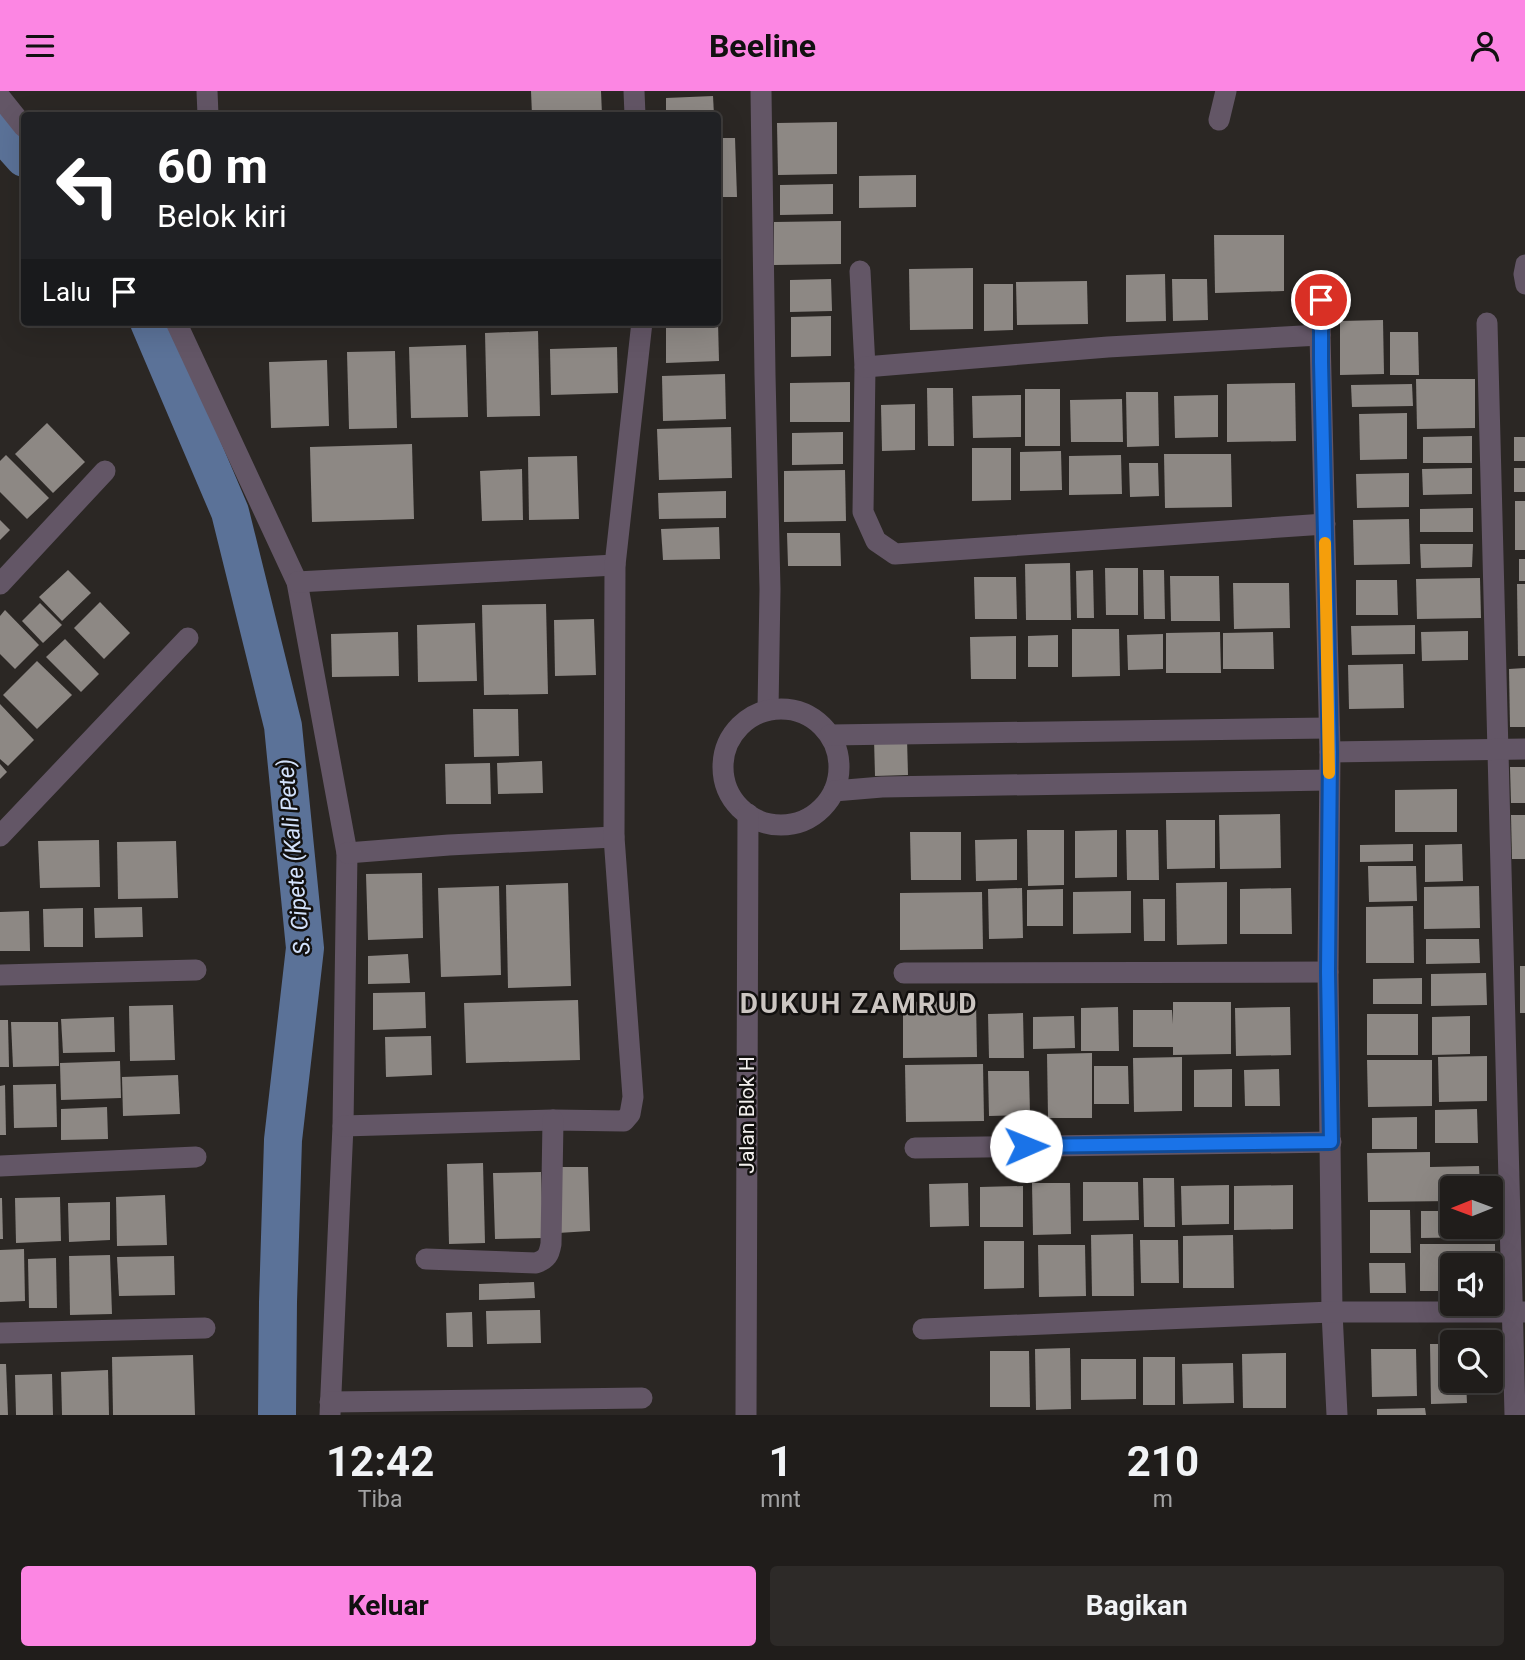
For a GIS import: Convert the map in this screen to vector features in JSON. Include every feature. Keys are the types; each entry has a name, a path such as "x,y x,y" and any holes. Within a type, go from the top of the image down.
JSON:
{"street":[{"path":"207,91 208,112"},
{"path":"634,91 635,112"},
{"path":"761,91 770,589 768,710"},
{"path":"1219,120 1226,91"},
{"path":"0,97 21,123"},
{"path":"860,271 865,367 863,512 876,541 895,554 1325,524"},
{"path":"1321,300 1330,752 1328,972 1332,1312 1337,1415"},
{"path":"1487,323 1519,1312 1516,1415"},
{"path":"178,326 297,582 347,853 343,1126 330,1409 642,1398"},
{"path":"343,1126 553,1120 624,1121 630,1114 634,1097 614,837 615,565 642,326"},
{"path":"865,367 1320,335"},
{"path":"0,584 106,471"},
{"path":"297,582 615,565"},
{"path":"0,836 188,638"},
{"path":"786,709 803,713 818,722 830,735 838,752 839,772 834,791 819,811 797,823 771,824 748,814 736,803 727,789 724,756 730,740 740,726 753,716 768,710 786,709"},
{"path":"830,735 1329,728"},
{"path":"1330,752 1525,749"},
{"path":"834,791 882,787 1329,781"},
{"name":"Jalan Blok H","path":"746,1415 748,814"},
{"path":"347,853 614,837"},
{"path":"0,975 196,970"},
{"path":"904,973 1328,972"},
{"path":"426,1259 536,1263 544,1260 549,1254 551,1244 553,1120"},
{"path":"915,1148 1331,1142"},
{"path":"0,1166 195,1157"},
{"path":"923,1329 1332,1312 1519,1312"},
{"path":"0,1333 205,1328"}],"lane":[{"path":"1525,264 1525,285"}],"building":[{"path":"531,91 601,91 602,112 532,112"},
{"path":"713,96 714,112 666,112 666,98"},
{"path":"837,122 837,174 778,175 777,123"},
{"path":"721,138 735,138 737,197 721,197"},
{"path":"916,175 916,207 859,208 859,176"},
{"path":"833,184 833,214 780,215 780,185"},
{"path":"841,221 841,264 774,265 774,222"},
{"path":"1214,235 1284,235 1284,291 1215,293"},
{"path":"973,268 973,329 910,330 909,269"},
{"path":"1165,274 1166,321 1126,322 1126,275"},
{"path":"831,279 832,311 790,312 790,280"},
{"path":"1172,279 1207,279 1208,320 1173,321"},
{"path":"1087,281 1088,324 1017,325 1016,282"},
{"path":"984,284 1013,284 1013,330 984,331"},
{"path":"831,316 831,356 791,357 791,317"},
{"path":"1383,320 1384,374 1340,375 1340,321"},
{"path":"666,326 718,326 719,361 666,363"},
{"path":"538,331 540,416 487,417 485,333"},
{"path":"1390,332 1418,332 1419,375 1390,375"},
{"path":"466,345 468,417 411,418 409,347"},
{"path":"617,347 618,393 551,395 550,349"},
{"path":"395,351 397,428 349,429 347,352"},
{"path":"327,360 329,426 271,428 269,362"},
{"path":"725,374 726,419 663,421 662,376"},
{"path":"1416,379 1475,379 1475,428 1417,429"},
{"path":"850,382 850,422 790,422 790,383"},
{"path":"1295,383 1296,441 1227,442 1227,384"},
{"path":"1412,384 1413,406 1352,407 1351,385"},
{"path":"927,388 953,388 954,446 928,446"},
{"path":"1025,389 1060,389 1060,446 1025,446"},
{"path":"1126,392 1158,392 1159,446 1127,447"},
{"path":"1021,395 1021,437 973,438 972,396"},
{"path":"1218,395 1218,437 1175,438 1174,396"},
{"path":"1122,399 1123,442 1071,442 1070,400"},
{"path":"915,404 915,450 882,451 881,405"},
{"path":"1407,413 1407,459 1360,460 1359,414"},
{"path":"47,423 85,462 53,493 15,454"},
{"path":"731,427 732,478 659,480 657,429"},
{"path":"843,432 843,464 792,465 792,433"},
{"path":"1472,436 1472,463 1423,463 1423,437"},
{"path":"1514,437 1525,437 1525,461 1514,461"},
{"path":"412,444 414,519 312,522 310,447"},
{"path":"972,448 1011,448 1011,500 972,501"},
{"path":"1061,451 1062,490 1020,491 1020,452"},
{"path":"1164,454 1231,454 1232,507 1165,508"},
{"path":"6,455 49,498 27,519 0,492 0,461"},
{"path":"1121,455 1122,494 1069,495 1069,456"},
{"path":"577,456 579,519 529,520 528,457"},
{"path":"1129,463 1158,463 1159,496 1130,497"},
{"path":"1472,468 1472,494 1423,495 1422,469"},
{"path":"1514,468 1525,468 1525,492 1514,492"},
{"path":"522,469 523,520 482,521 480,471"},
{"path":"845,470 846,521 784,522 784,471"},
{"path":"1409,473 1409,507 1357,508 1356,474"},
{"path":"726,491 726,518 659,519 658,493"},
{"path":"1515,501 1525,501 1525,550 1515,550"},
{"path":"1473,508 1473,532 1420,532 1420,509"},
{"path":"1409,519 1410,564 1354,565 1353,520"},
{"path":"0,520 10,530 0,540"},
{"path":"719,527 720,559 663,560 661,529"},
{"path":"787,533 840,533 841,566 788,566"},
{"path":"1420,544 1473,544 1472,567 1421,568"},
{"path":"1519,559 1525,559 1525,581 1519,581"},
{"path":"1070,563 1071,620 1026,620 1025,564"},
{"path":"1105,568 1138,568 1138,615 1106,615"},
{"path":"68,570 91,593 62,621 39,597"},
{"path":"1093,570 1094,618 1077,618 1076,571"},
{"path":"1143,570 1164,570 1165,619 1144,619"},
{"path":"1170,576 1219,576 1220,621 1171,621"},
{"path":"974,577 1016,577 1017,619 975,619"},
{"path":"1480,578 1481,618 1417,619 1416,579"},
{"path":"1356,580 1397,580 1398,615 1356,615"},
{"path":"1233,583 1289,583 1290,628 1234,629"},
{"path":"1517,584 1525,584 1525,656 1518,656"},
{"path":"100,602 130,633 104,659 74,628"},
{"path":"40,603 62,625 43,643 22,621"},
{"path":"546,604 548,694 484,695 482,605"},
{"path":"5,610 39,645 15,669 0,654 0,616"},
{"path":"594,619 596,675 555,676 554,620"},
{"path":"475,623 477,681 418,682 417,625"},
{"path":"1415,625 1415,654 1352,655 1351,626"},
{"path":"1072,629 1119,629 1120,676 1072,677"},
{"path":"1468,631 1468,660 1422,661 1421,632"},
{"path":"398,632 399,676 332,677 331,634"},
{"path":"1220,632 1221,673 1166,673 1166,633"},
{"path":"1273,632 1274,669 1223,669 1223,633"},
{"path":"1163,634 1163,669 1128,670 1127,635"},
{"path":"1058,635 1058,667 1028,667 1028,636"},
{"path":"1016,636 1016,679 971,679 970,637"},
{"path":"65,639 99,674 81,692 46,657"},
{"path":"37,661 72,695 37,729 3,695"},
{"path":"1403,664 1404,708 1349,709 1348,665"},
{"path":"1525,668 1525,727 1510,727 1509,669"},
{"path":"0,704 34,740 8,766 0,759"},
{"path":"473,709 518,709 519,756 474,757"},
{"path":"874,738 907,738 908,775 875,776"},
{"path":"542,761 543,793 498,794 497,763"},
{"path":"490,763 491,804 446,804 445,764"},
{"path":"0,764 7,772 0,779"},
{"path":"1510,767 1525,767 1525,803 1511,803"},
{"path":"1457,789 1457,832 1395,832 1395,790"},
{"path":"1280,814 1281,868 1220,869 1219,815"},
{"path":"1511,815 1525,815 1525,859 1512,859"},
{"path":"1166,820 1215,820 1215,868 1167,869"},
{"path":"1027,830 1064,830 1064,885 1028,886"},
{"path":"1117,830 1117,877 1075,878 1075,831"},
{"path":"1126,830 1158,830 1159,880 1127,880"},
{"path":"910,832 961,832 961,880 911,880"},
{"path":"1017,839 1017,880 976,881 975,840"},
{"path":"99,840 100,887 40,888 38,841"},
{"path":"176,841 178,898 118,899 117,842"},
{"path":"1413,844 1413,861 1360,862 1360,845"},
{"path":"1462,844 1463,881 1425,882 1425,845"},
{"path":"1368,866 1416,866 1417,901 1369,902"},
{"path":"422,873 423,938 368,940 366,874"},
{"path":"1227,882 1227,944 1177,945 1176,883"},
{"path":"568,883 571,986 508,988 506,885"},
{"path":"499,886 501,975 441,977 438,888"},
{"path":"1479,886 1480,928 1424,929 1424,887"},
{"path":"1022,888 1023,938 989,939 988,889"},
{"path":"1291,888 1292,934 1240,934 1240,889"},
{"path":"1063,889 1063,926 1027,926 1027,890"},
{"path":"1131,891 1131,933 1073,934 1073,892"},
{"path":"982,892 983,949 900,950 900,893"},
{"path":"1143,899 1165,899 1165,941 1144,941"},
{"path":"1413,906 1414,963 1366,963 1366,907"},
{"path":"142,907 143,937 95,938 94,908"},
{"path":"83,908 83,947 44,947 43,909"},
{"path":"29,911 30,951 0,951 0,912"},
{"path":"1426,939 1479,939 1480,963 1426,964"},
{"path":"408,954 410,983 368,984 368,956"},
{"path":"1520,966 1525,966 1525,1013 1520,1013"},
{"path":"1486,973 1487,1005 1431,1006 1431,974"},
{"path":"1422,978 1422,1004 1373,1004 1373,979"},
{"path":"425,992 426,1028 373,1030 373,993"},
{"path":"578,1000 580,1060 466,1063 464,1003"},
{"path":"976,1001 977,1057 903,1058 903,1002"},
{"path":"1173,1002 1231,1002 1231,1054 1173,1055 1173,1047 1133,1047 1133,1010 1172,1010 1173,1024"},
{"path":"173,1005 175,1060 130,1061 129,1006"},
{"path":"1118,1007 1119,1051 1081,1051 1081,1008"},
{"path":"1290,1007 1291,1055 1236,1056 1235,1008"},
{"path":"1023,1013 1024,1058 989,1058 988,1014"},
{"path":"1367,1014 1418,1014 1418,1055 1367,1055"},
{"path":"1074,1016 1075,1048 1033,1049 1033,1017"},
{"path":"1470,1016 1470,1054 1432,1055 1432,1017"},
{"path":"114,1017 115,1052 63,1053 61,1019"},
{"path":"0,1020 8,1020 9,1067 0,1067"},
{"path":"11,1022 58,1022 59,1066 13,1067"},
{"path":"431,1036 432,1075 386,1077 385,1037"},
{"path":"1092,1053 1092,1118 1048,1118 1047,1054"},
{"path":"1487,1056 1487,1101 1439,1102 1438,1057"},
{"path":"1182,1057 1182,1111 1134,1112 1133,1058"},
{"path":"1367,1060 1432,1060 1432,1106 1368,1107"},
{"path":"120,1061 121,1098 61,1100 60,1063"},
{"path":"983,1064 984,1121 906,1122 905,1065"},
{"path":"1094,1066 1128,1066 1129,1104 1094,1104"},
{"path":"1232,1069 1232,1107 1194,1107 1194,1070"},
{"path":"1279,1069 1280,1106 1245,1106 1244,1070"},
{"path":"988,1071 1029,1071 1030,1115 989,1116"},
{"path":"178,1075 180,1114 123,1116 122,1077"},
{"path":"56,1084 57,1127 14,1128 13,1085"},
{"path":"5,1085 6,1135 0,1135 0,1086"},
{"path":"107,1107 108,1139 61,1140 61,1109"},
{"path":"1477,1109 1478,1143 1435,1143 1435,1110"},
{"path":"1417,1117 1417,1149 1372,1149 1372,1118"},
{"path":"1430,1152 1430,1167 1479,1166 1479,1176 1440,1176 1440,1201 1368,1202 1367,1153"},
{"path":"483,1163 485,1243 449,1244 447,1164"},
{"path":"556,1167 588,1167 590,1231 558,1233"},
{"path":"541,1172 543,1238 495,1239 493,1173"},
{"path":"1143,1178 1174,1178 1175,1227 1144,1227"},
{"path":"1083,1182 1138,1182 1139,1220 1083,1221"},
{"path":"968,1183 969,1226 930,1227 929,1184"},
{"path":"1032,1183 1070,1183 1071,1234 1033,1235"},
{"path":"1229,1185 1229,1224 1182,1225 1181,1186"},
{"path":"1293,1185 1293,1229 1234,1230 1234,1186"},
{"path":"1023,1186 1023,1227 980,1227 980,1187"},
{"path":"165,1195 167,1245 117,1246 116,1197"},
{"path":"60,1197 61,1241 16,1243 15,1198"},
{"path":"2,1198 3,1239 0,1239"},
{"path":"110,1202 110,1240 69,1242 68,1203"},
{"path":"1370,1210 1410,1210 1411,1253 1370,1253"},
{"path":"1421,1211 1440,1211 1440,1238 1421,1238"},
{"path":"1133,1234 1134,1296 1092,1296 1091,1235"},
{"path":"1233,1235 1234,1288 1183,1288 1183,1236"},
{"path":"1140,1240 1178,1240 1179,1283 1141,1283"},
{"path":"984,1241 1024,1241 1024,1288 984,1289"},
{"path":"1420,1244 1495,1244 1495,1253 1440,1253 1440,1291 1420,1291"},
{"path":"1038,1245 1085,1245 1086,1296 1039,1297"},
{"path":"24,1249 25,1301 0,1302 0,1250"},
{"path":"110,1255 112,1314 70,1315 69,1256"},
{"path":"174,1256 175,1295 119,1296 117,1257"},
{"path":"56,1258 57,1308 29,1308 28,1259"},
{"path":"1369,1263 1405,1263 1406,1293 1370,1293"},
{"path":"534,1282 535,1298 479,1300 479,1284"},
{"path":"540,1310 541,1343 487,1344 486,1311"},
{"path":"472,1312 473,1347 447,1347 446,1313"},
{"path":"1430,1344 1440,1344 1440,1393 1467,1393 1467,1403 1431,1404"},
{"path":"1070,1348 1071,1409 1036,1410 1035,1349"},
{"path":"1371,1349 1416,1349 1417,1396 1372,1397"},
{"path":"990,1351 1029,1351 1030,1407 990,1407"},
{"path":"1286,1353 1286,1408 1243,1408 1242,1354"},
{"path":"193,1355 195,1415 113,1415 112,1357"},
{"path":"1143,1357 1175,1357 1175,1405 1143,1405"},
{"path":"1081,1359 1136,1359 1136,1399 1081,1400"},
{"path":"1233,1363 1234,1403 1183,1404 1182,1364"},
{"path":"0,1364 6,1364 8,1415 0,1415"},
{"path":"108,1370 109,1415 62,1415 61,1372"},
{"path":"52,1374 53,1415 16,1415 15,1375"},
{"path":"1425,1408 1426,1415 1377,1415 1377,1409"}],"waterway":[{"name":"S. Cipete (Kali Pete)","path":"0,131 21,155"},
{"name":"S. Cipete (Kali Pete)","path":"151,326 230,512 283,726 305,948 283,1140 277,1415"}],"slow traffic":[{"path":"1325,543 1329,773"}],"district":[{"name":"DUKUH ZAMRUD","path":"859,1003"}],"route":[{"path":"1026,1146 1331,1142 1328,972 1330,752 1321,300"}]}
